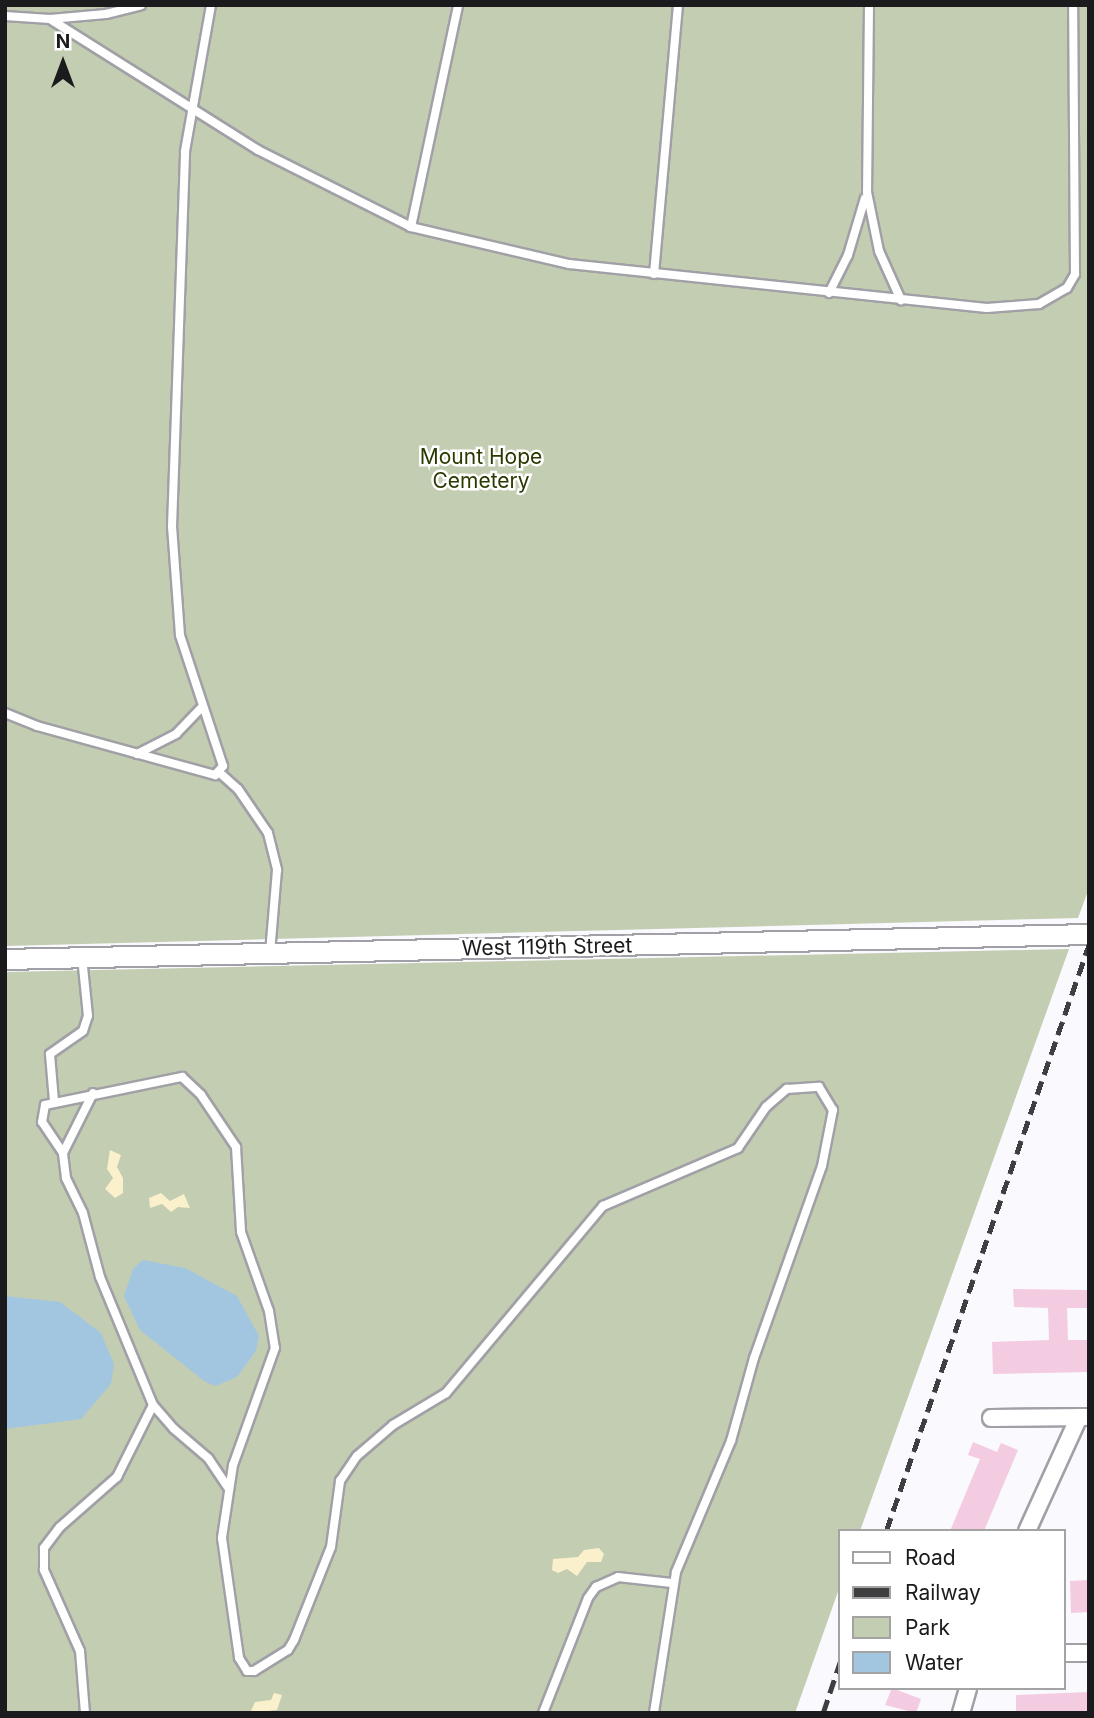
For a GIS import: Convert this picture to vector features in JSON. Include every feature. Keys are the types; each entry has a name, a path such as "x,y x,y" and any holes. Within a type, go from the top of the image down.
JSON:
{"street":[{"name":"West 119th Street","path":"5,959 1089,934"},
{"path":"991,1418 1084,1417 1028,1529"},
{"path":"1066,1653 1089,1653"},
{"path":"961,1713 967,1690"}],"lane":[{"path":"5,16 50,19 106,14 141,5"},
{"path":"211,5 190,107 182,206 172,527 180,635 200,709 221,758 220,773"},
{"path":"411,227 458,5"},
{"path":"654,274 678,5"},
{"path":"869,5 867,192 879,251 901,300"},
{"path":"50,19 313,180 411,227 520,255 654,274 987,308 1029,306 1067,288 1078,258 1073,5"},
{"path":"829,293 848,255 867,192"},
{"path":"137,754 176,734 200,709"},
{"path":"5,713 137,754 220,773 238,789 268,833 276,870 270,953"},
{"path":"54,1101 50,1054 83,1031 88,1016 82,957"},
{"path":"229,1489 208,1458 174,1429 153,1405 100,1277 83,1213 66,1178 63,1153 40,1116 45,1105 54,1101 181,1077 201,1095 236,1147 240,1232 269,1311 275,1348 274,1362 239,1448 229,1489 224,1550 234,1600 239,1658 242,1666 254,1671 288,1650 294,1640 331,1547 340,1481 357,1456 393,1425 453,1386 603,1206 738,1148 766,1107 787,1089 819,1087 831,1101 832,1121 811,1203 754,1358 731,1441 673,1583 654,1713"},
{"path":"63,1153 94,1093"},
{"path":"85,1713 80,1651 44,1570 44,1548 60,1527 117,1477 153,1405"},
{"path":"543,1713 588,1598 596,1587 618,1577 673,1583"}],"green space":[{"name":"Mount Hope Cemetery","path":"5,5 1089,5 1089,888 1078,918 5,946"},
{"path":"1069,949 861,1529 838,1529 838,1592 795,1713 5,1713 5,972"}],"sand":[{"path":"110,1150 121,1155 117,1167 123,1178 123,1193 115,1198 105,1189 113,1178 107,1169"},
{"path":"161,1193 170,1201 184,1194 190,1208 178,1207 171,1212 162,1204 150,1208 149,1198"},
{"path":"599,1548 604,1554 601,1562 587,1562 577,1576 567,1569 558,1573 552,1570 553,1559 578,1557 584,1550"},
{"path":"274,1693 282,1695 277,1710 250,1713 255,1702 271,1700"}],"water":[{"path":"143,1260 185,1268 237,1296 259,1336 256,1351 237,1377 215,1386 204,1381 140,1330 124,1296 133,1269"},
{"path":"5,1296 60,1302 101,1333 114,1364 111,1384 81,1419 5,1429"}],"building":[{"path":"1013,1289 1087,1290 1088,1308 1067,1308 1068,1340 1089,1340 1089,1372 993,1374 992,1342 1049,1340 1048,1308 1014,1307"},
{"path":"973,1442 997,1452 1001,1443 1018,1450 985,1529 951,1529 980,1459 968,1455"},
{"path":"1088,1580 1089,1612 1071,1613 1070,1581"},
{"path":"891,1690 921,1699 916,1713 885,1705"},
{"path":"1089,1692 1089,1713 1016,1713 1016,1695"}],"railway":[{"path":"887,1529 1089,944"},
{"path":"823,1713 838,1668"}]}
